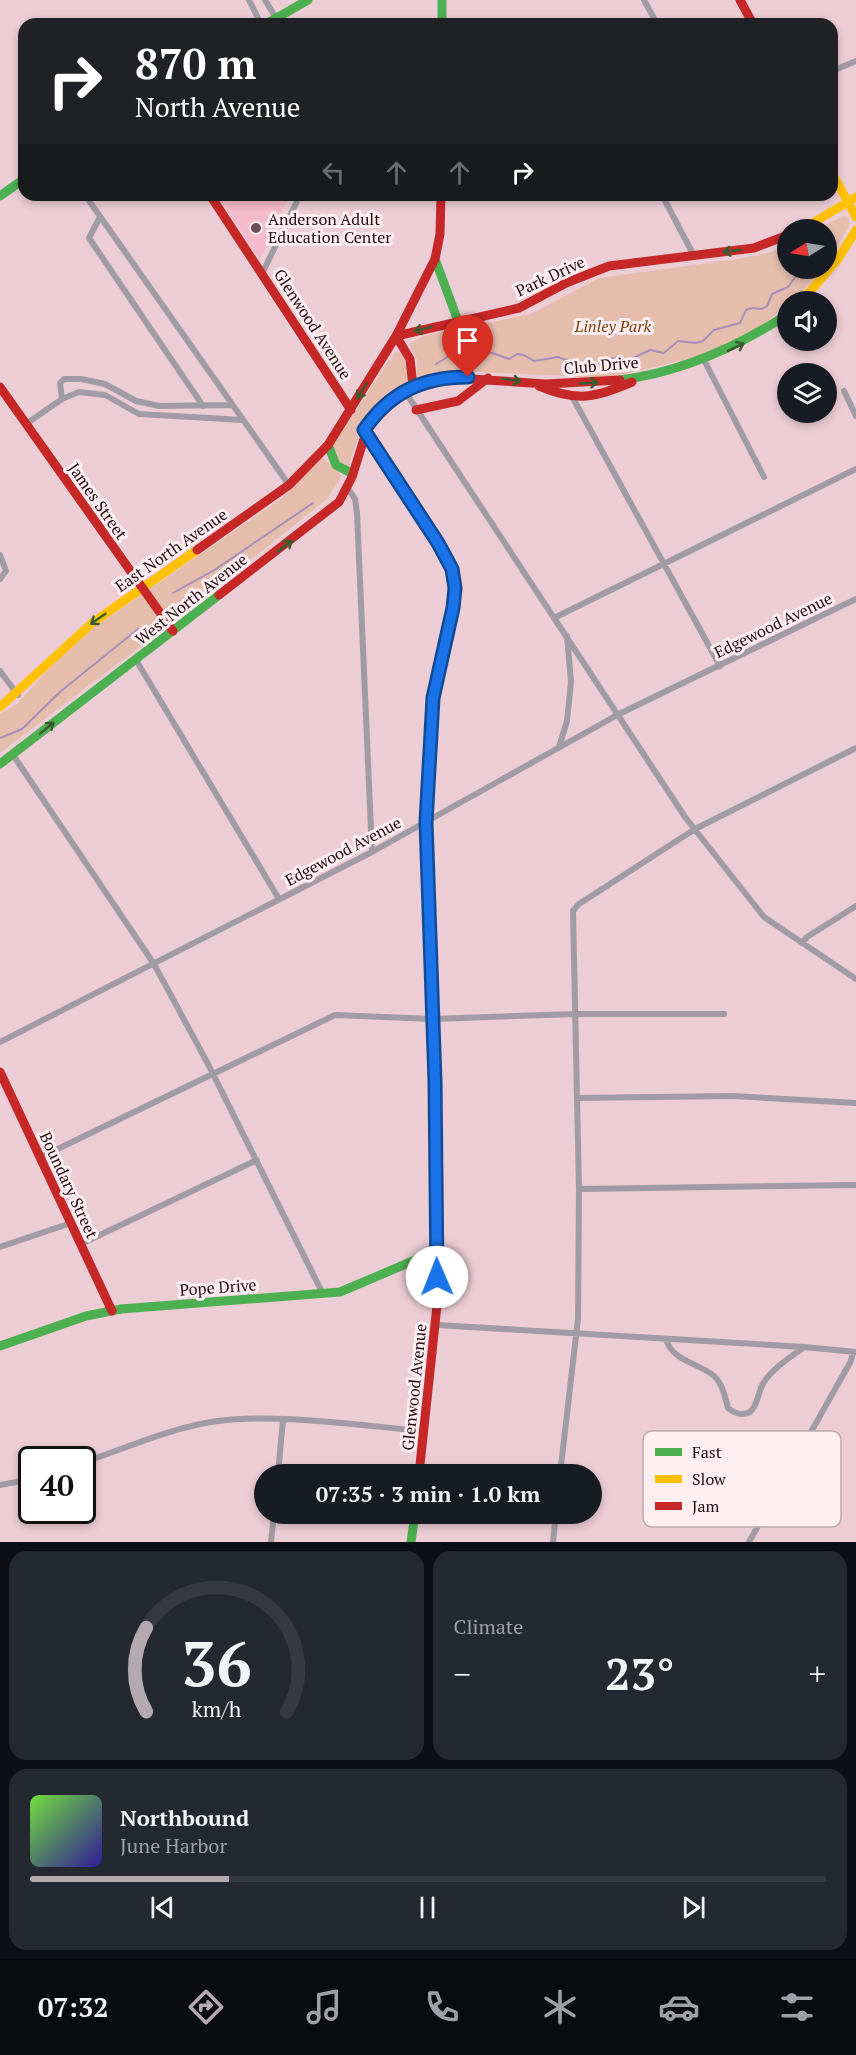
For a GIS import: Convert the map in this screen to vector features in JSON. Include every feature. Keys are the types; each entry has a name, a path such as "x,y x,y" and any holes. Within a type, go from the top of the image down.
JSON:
{"main road":[{"path":"276,18 308,0"},
{"path":"442,0 442,18"},
{"path":"740,0 750,18"},
{"path":"838,181 852,200 856,217"},
{"path":"1,193 18,183"},
{"path":"820,219 852,200"},
{"name":"Glenwood Avenue","path":"214,201 351,410"},
{"path":"351,410 396,336 435,259 440,234 441,201"},
{"path":"811,291 831,268 856,230"},
{"name":"Park Drive","path":"396,336 519,308 575,279 609,267 754,248 777,239"},
{"path":"435,259 458,321"},
{"name":"Club Drive","path":"409,388 448,377 488,378 536,384 589,383 641,378 704,360 748,341 777,321"},
{"path":"364,430 380,409 409,388 412,360 407,349 396,336"},
{"path":"416,410 458,401 488,378"},
{"path":"536,384 574,400 610,392 641,378"},
{"name":"James Street","path":"0,387 173,631"},
{"name":"East North Avenue","path":"0,707 18,695 70,641 289,485 328,446 351,410"},
{"name":"Glenwood Avenue","path":"364,430 438,543 452,569 455,588 453,608 433,698 426,822 433,1019 437,1324 420,1464"},
{"name":"West North Avenue","path":"0,764 339,502 353,474 364,430"},
{"path":"328,446 336,465 353,474"},
{"name":"Boundary Street","path":"0,1072 112,1311"},
{"name":"Pope Drive","path":"0,1346 112,1311 340,1292 427,1255 437,1254"},
{"path":"411,1542 414,1524"}],"street":[{"path":"249,0 258,18"},
{"path":"265,0 276,18"},
{"path":"644,0 654,18"},
{"path":"838,69 855,64"},
{"path":"88,201 289,485"},
{"path":"262,274 297,201"},
{"path":"665,201 694,256"},
{"path":"100,217 89,238 203,405"},
{"path":"704,360 764,477"},
{"path":"62,399 60,383 64,379 81,379 105,384 136,401 159,406 232,405"},
{"path":"409,388 416,410 695,830 764,917 856,979"},
{"path":"844,391 854,405 856,416"},
{"path":"26,424 62,399 79,392 105,395 139,414 243,420"},
{"path":"574,400 720,666"},
{"path":"554,618 663,562 856,469"},
{"path":"347,486 355,499 357,513 372,852"},
{"path":"0,555 6,572 0,579"},
{"name":"Edgewood Avenue","path":"0,1041 372,852 619,714 856,599"},
{"path":"559,747 567,721 571,682 567,636"},
{"path":"136,660 279,900"},
{"path":"0,671 18,695"},
{"path":"561,1464 576,1332 579,1189 573,911 579,904 695,830 856,748"},
{"path":"13,755 154,964 213,1073 324,1295"},
{"path":"802,943 807,937 856,906"},
{"path":"39,1158 327,1017 433,1019 575,1014 724,1014"},
{"path":"577,1098 733,1096 856,1103"},
{"path":"81,1244 257,1160"},
{"path":"579,1189 856,1185"},
{"path":"0,1247 70,1223"},
{"path":"437,1324 854,1352 812,1431"},
{"path":"666,1339 671,1352 714,1376 722,1387 728,1408 741,1414 748,1413 754,1408 759,1388 766,1378 804,1347"},
{"path":"96,1458 188,1428 219,1421 283,1420 424,1431"},
{"path":"279,1464 283,1420"},
{"path":"0,1485 18,1482"},
{"path":"271,1542 273,1524"},
{"path":"553,1542 555,1524"},
{"path":"749,1542 758,1527"}],"shaded area":[{"name":"Anderson Adult Education Center","path":"221,201 286,201 260,260"}],"green space":[{"path":"844,216 848,218 850,224 837,247 837,219"},
{"name":"Linley Park","path":"777,249 777,279 813,279 803,291 777,291 777,313 755,331 704,355 608,378 458,371 417,377 417,360 409,344 423,336 531,314 599,278 738,259"},
{"path":"395,352 403,353 409,374 407,382 384,400 368,418 362,428 349,467 338,460 332,446"},
{"path":"322,457 342,476 327,499 179,617 0,753 0,714 17,704 73,642 282,498"}],"waterway":[{"path":"436,364 449,356 471,357 480,353 492,353 509,359 517,354 524,355 534,361 558,357 572,362 596,365 608,358 631,359 650,350 664,353 678,341 696,343 703,341 714,330 740,323 746,310 762,309 767,306 772,294 788,287 794,279"},
{"path":"173,593 216,569 313,503"},
{"path":"0,738 22,729 61,691 138,629"}],"traffic: fast":[{"path":"276,18 308,0"},
{"path":"442,0 442,18"},
{"path":"0,196 18,183"},
{"path":"435,259 458,321"},
{"path":"620,380 687,365 749,338 777,321"},
{"path":"328,445 336,465 353,474"},
{"path":"0,764 219,595"},
{"path":"427,804 438,1296"},
{"path":"0,1346 86,1316 121,1309 340,1292 427,1255 437,1254"},
{"path":"411,1542 414,1524"}],"traffic: slow":[{"path":"838,184 856,217"},
{"path":"819,219 856,197"},
{"path":"810,291 838,259 856,230"},
{"path":"0,707 92,623 197,550"}],"traffic: jam":[{"path":"740,0 750,18"},
{"path":"214,201 351,410"},
{"path":"396,336 435,259 440,234 441,201"},
{"path":"396,336 519,308 566,283 609,266 754,248 777,239"},
{"path":"396,336 410,359 413,386"},
{"path":"197,550 289,485 328,445 396,336"},
{"path":"219,595 339,502 352,477 369,423 381,407 399,393 418,384 456,378 546,384 620,380"},
{"path":"416,410 458,401 488,378"},
{"path":"539,386 564,394 586,396 607,392 632,382"},
{"path":"0,387 173,631"},
{"path":"364,430 438,543 451,569 455,588 433,698 427,804"},
{"path":"0,1072 112,1311"},
{"path":"420,1464 438,1296"}],"place":[{"name":"Anderson Adult Education Center","path":"256,228"}],"route":[{"path":"437,1277 435,1081 426,822 433,698 453,608 455,588 452,569 438,543 364,430 380,409 404,390 423,382 448,377 468,377"}]}
